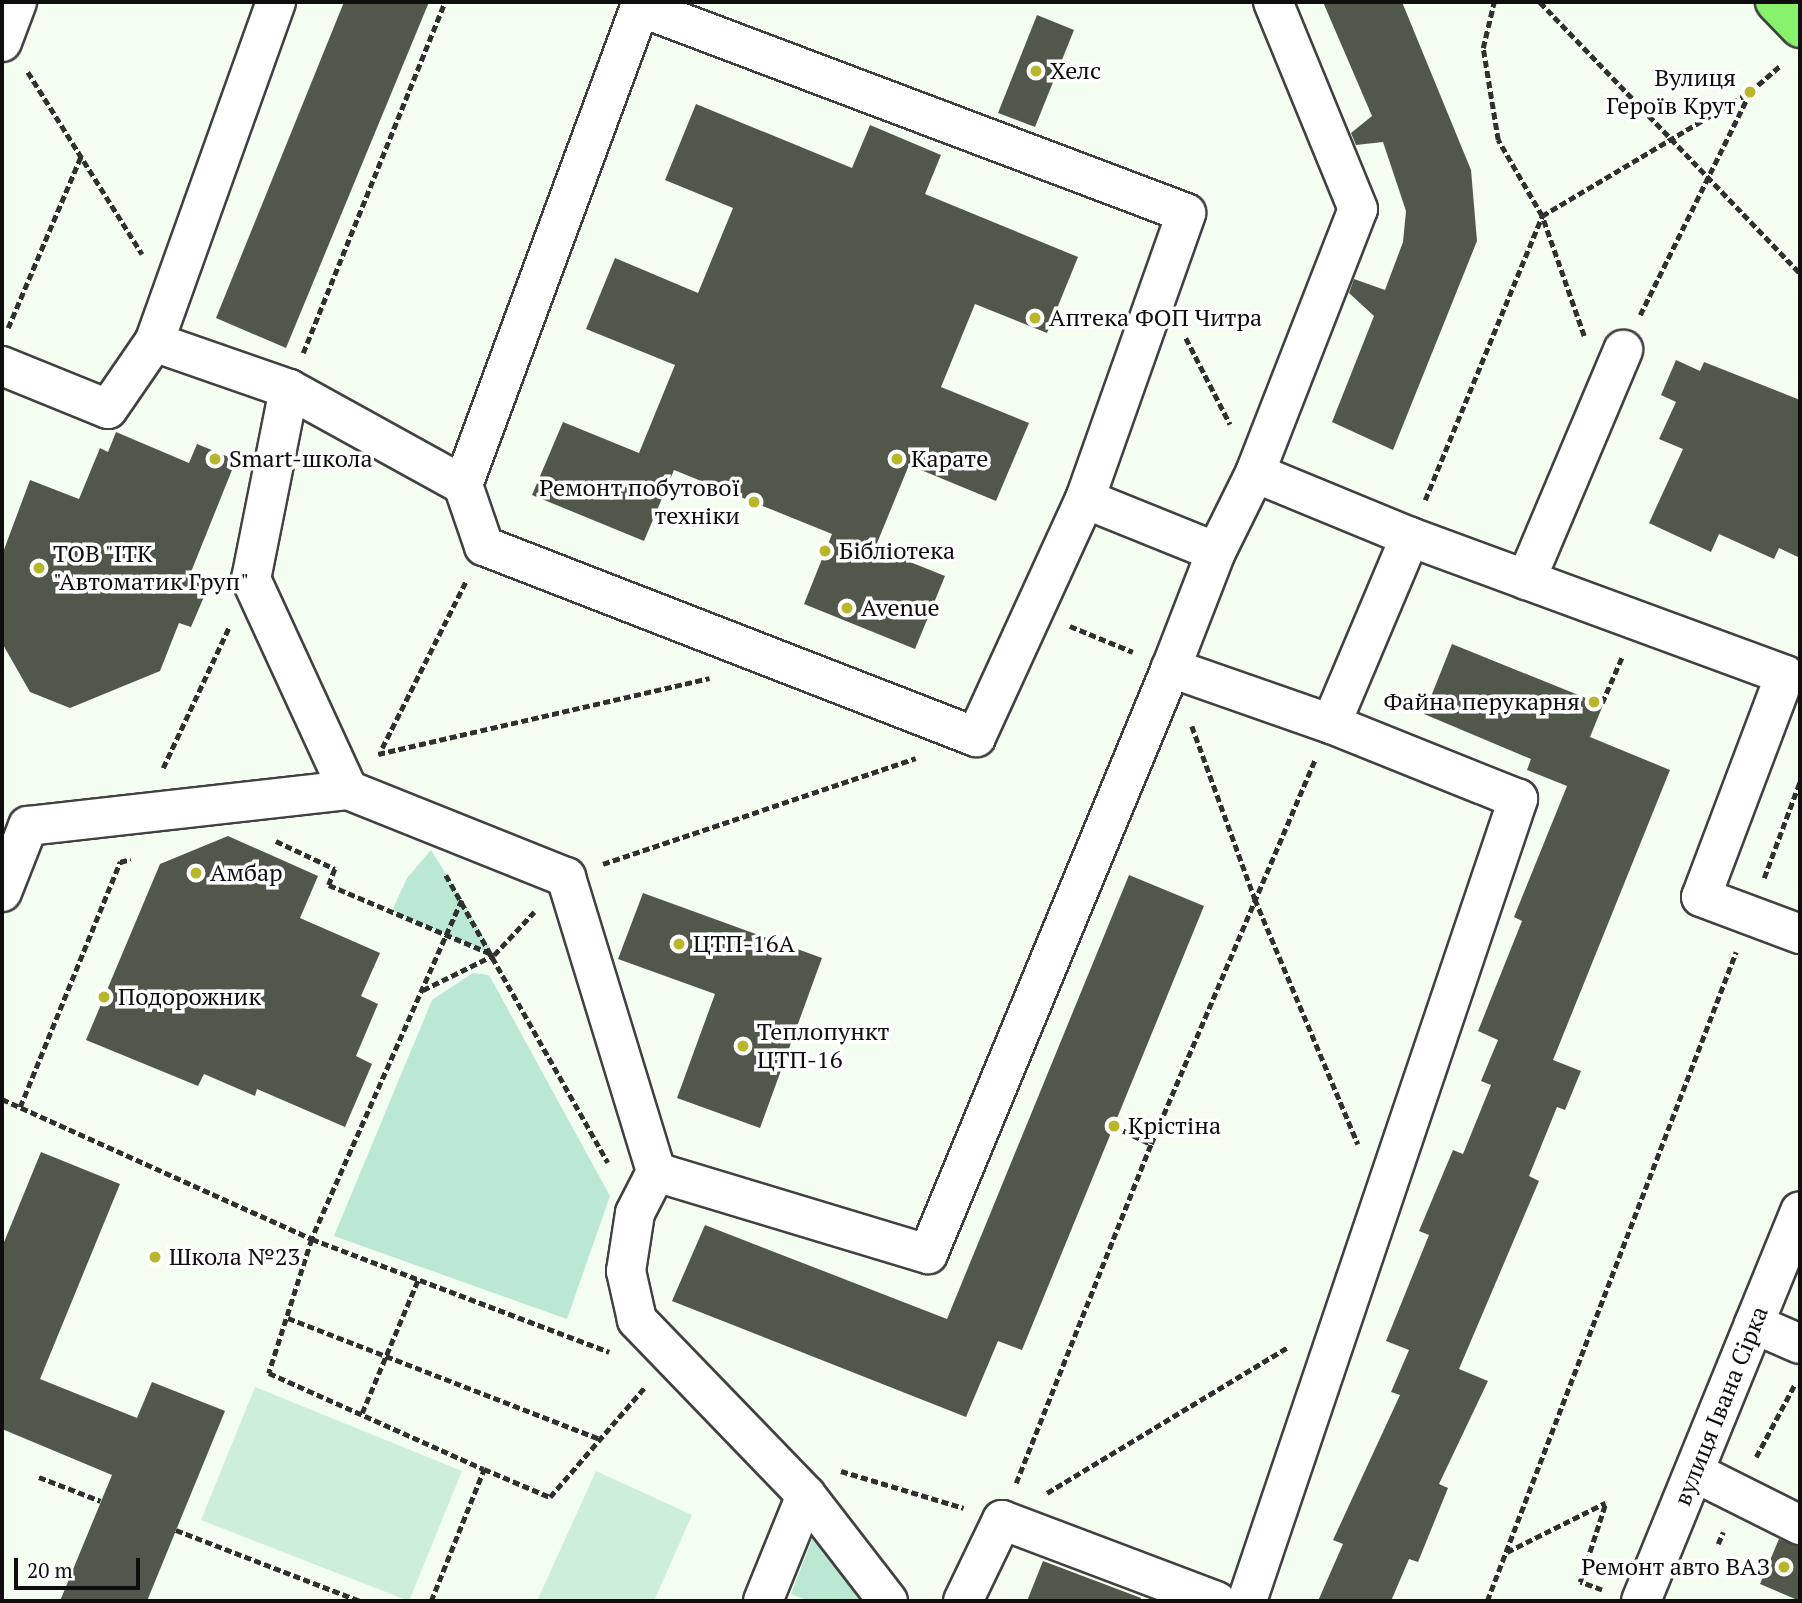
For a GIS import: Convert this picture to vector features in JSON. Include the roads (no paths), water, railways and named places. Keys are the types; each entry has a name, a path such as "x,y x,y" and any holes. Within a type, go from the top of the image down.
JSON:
{"main road":[{"path":"1775,2 1795,42"}],"street":[{"path":"2,366 108,409 154,342 167,294 276,2"},
{"path":"656,1172 928,1254 1171,668 1216,552 1255,473 1358,209 1273,2"},
{"path":"640,7 1186,213 1162,291 1086,499 976,737 776,663 484,546 463,485 640,7"},
{"path":"154,342 289,389 463,485"},
{"path":"1526,580 1618,362"},
{"path":"289,389 251,579 348,790"},
{"path":"1255,473 1410,537 1785,675 1701,897 1800,934"},
{"path":"1086,499 1216,552"},
{"path":"1331,724 1410,537"},
{"path":"1171,668 1331,724 1518,799 1380,1197 1344,1314 1247,1601"},
{"path":"2,892 28,826 348,790 413,819 566,877 656,1172 635,1213 626,1271 637,1320 665,1364 806,1495 888,1601"},
{"name":"вулиця Івана Сірка","path":"1641,1601 1800,1211"},
{"path":"1754,1324 1800,1344"},
{"path":"1694,1472 1800,1525"},
{"path":"763,1601 806,1495"},
{"path":"963,1601 1002,1520 1216,1601"}],"place":[{"name":"Хелс","path":"1036,71"},
{"name":"Вулиця Героїв Крут","path":"1750,92"},
{"name":"Аптека ФОП Читра","path":"1035,318"},
{"name":"Smart-школа","path":"215,459"},
{"name":"Карате","path":"897,459"},
{"name":"Ремонт побутової техніки","path":"754,502"},
{"name":"Бібліотека","path":"825,551"},
{"name":"ТОВ \"ІТК \"Автоматик Груп\"","path":"39,568"},
{"name":"Avenue","path":"847,608"},
{"name":"Файна перукарня","path":"1594,702"},
{"name":"Амбар","path":"196,873"},
{"name":"ЦТП-16А","path":"679,944"},
{"name":"Подорожник","path":"104,997"},
{"name":"Теплопункт ЦТП-16","path":"743,1046"},
{"name":"Крістіна","path":"1114,1126"},
{"name":"Школа №23","path":"155,1257"},
{"name":"Ремонт авто ВАЗ","path":"1784,1567"}]}
